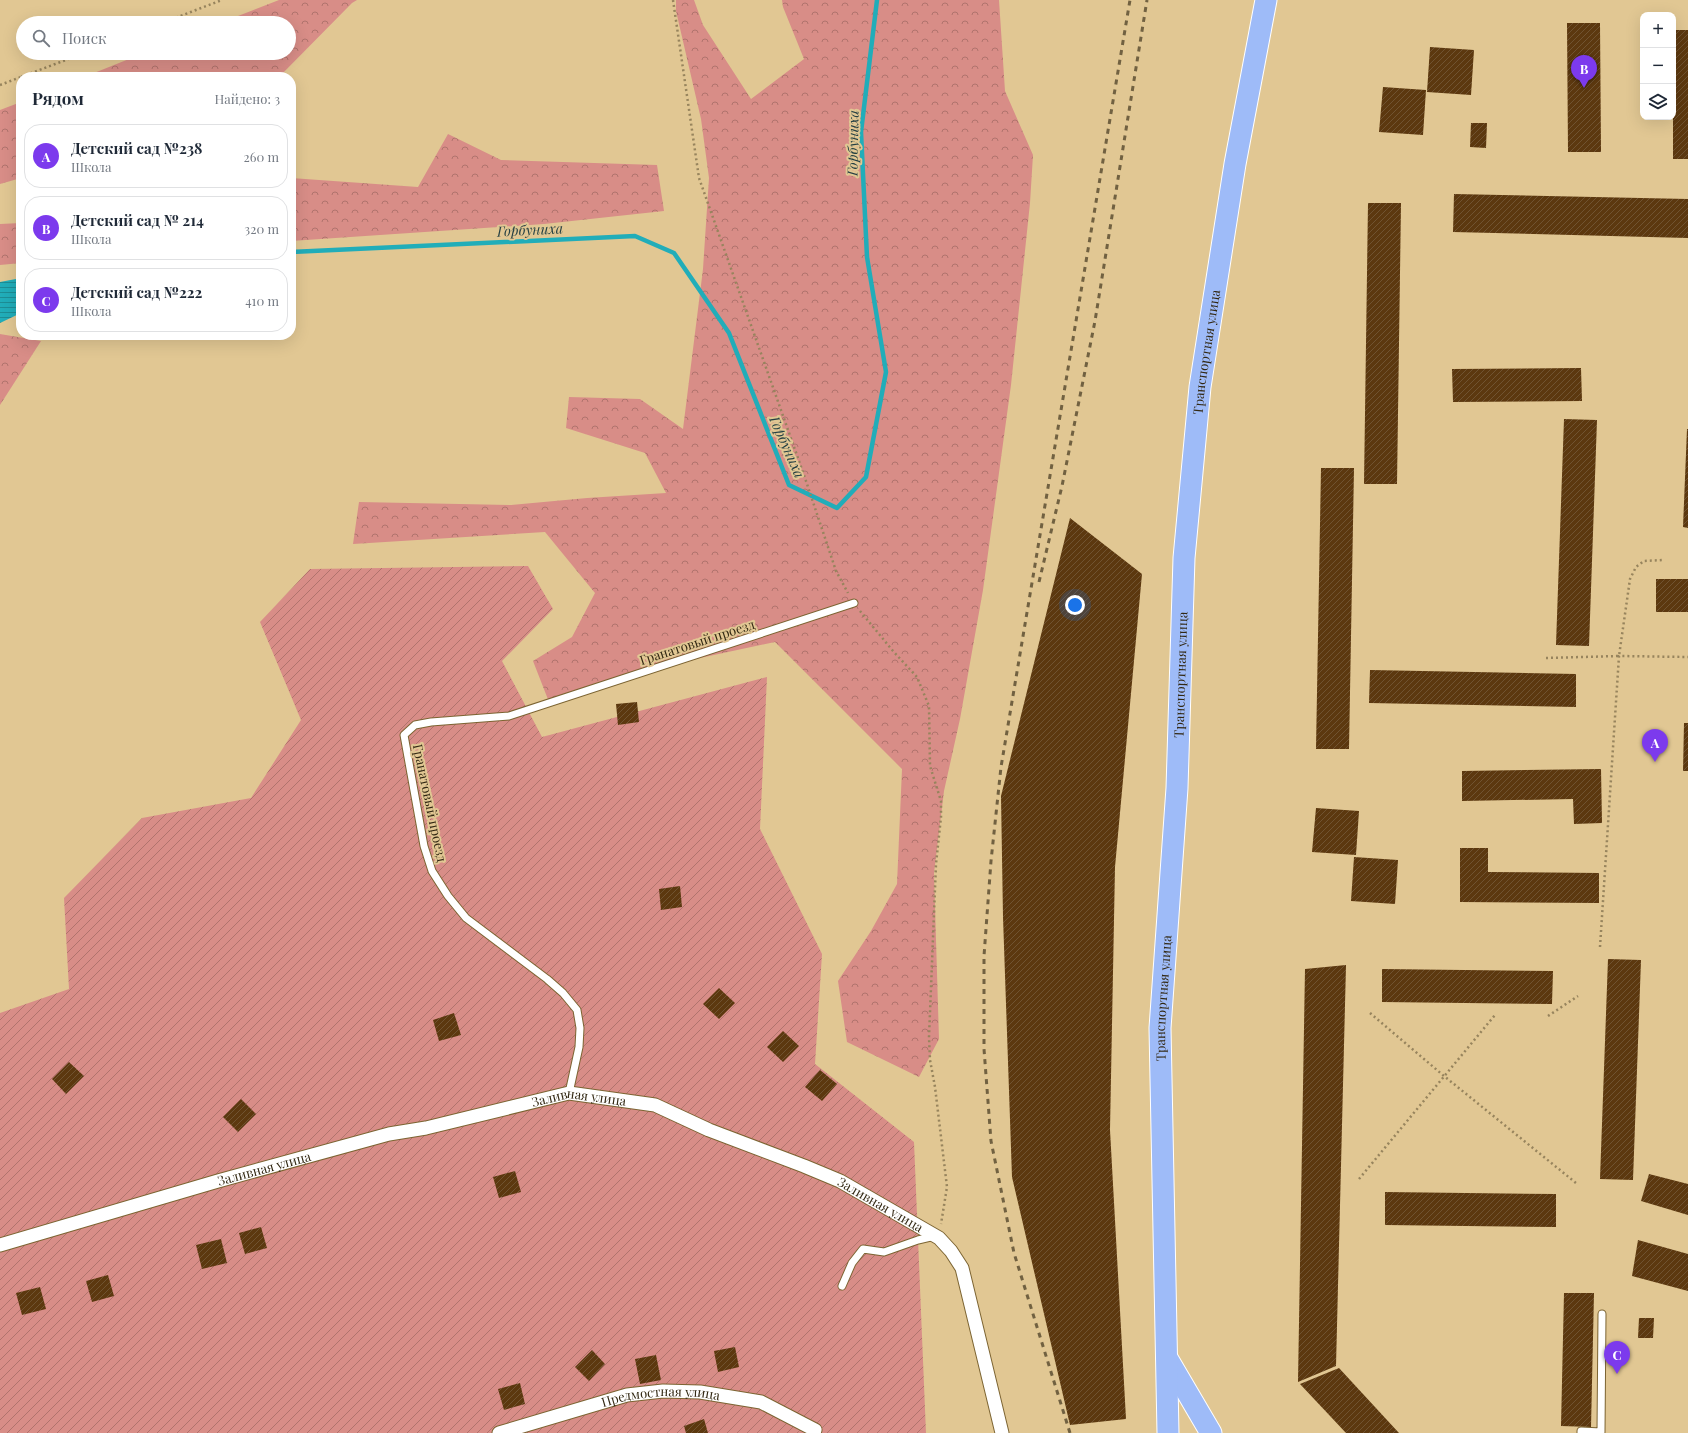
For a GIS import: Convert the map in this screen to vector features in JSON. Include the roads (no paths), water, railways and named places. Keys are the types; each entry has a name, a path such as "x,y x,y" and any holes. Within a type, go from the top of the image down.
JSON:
{"main road":[{"name":"Транспортная улица","path":"1168,1433 1160,1028 1177,788 1184,558 1200,387 1235,164 1266,0"},
{"path":"1166,1356 1211,1433"}],"street":[{"name":"Заливная улица","path":"0,1245 218,1181 389,1134 426,1128 569,1092 655,1105 709,1130 840,1181 935,1236 952,1251 962,1268 1002,1433"},
{"name":"Предмостная улица","path":"499,1433 627,1395 663,1391 700,1392 761,1402 815,1430 814,1433"}],"lane":[{"name":"Гранатовый проезд","path":"569,1092 579,1047 580,1028 578,1010 563,993 547,979 466,918 448,896 432,871 424,846 404,735 415,725 430,722 509,716 854,603"},
{"path":"842,1286 852,1263 863,1249 884,1252 918,1240 935,1236"},
{"path":"1581,1433 1601,1432 1602,1314"}],"water":[{"path":"16,279 16,315 0,323 0,282"}],"waterway":[{"name":"Горбуниха","path":"296,252 635,236 674,253 729,333 789,485 837,508 866,477 886,372 867,257 861,132 877,0"}],"railway":[{"path":"1070,1433 1014,1253 991,1141 984,1049 984,956 991,861 1001,767 1130,0"},
{"path":"1039,582 1062,486 1095,321 1147,0"}],"place":[{"name":"Детский сад № 214","path":"1584,88"},
{"name":"Детский сад №238","path":"1655,762"},
{"name":"Детский сад №222","path":"1617,1374"}]}
